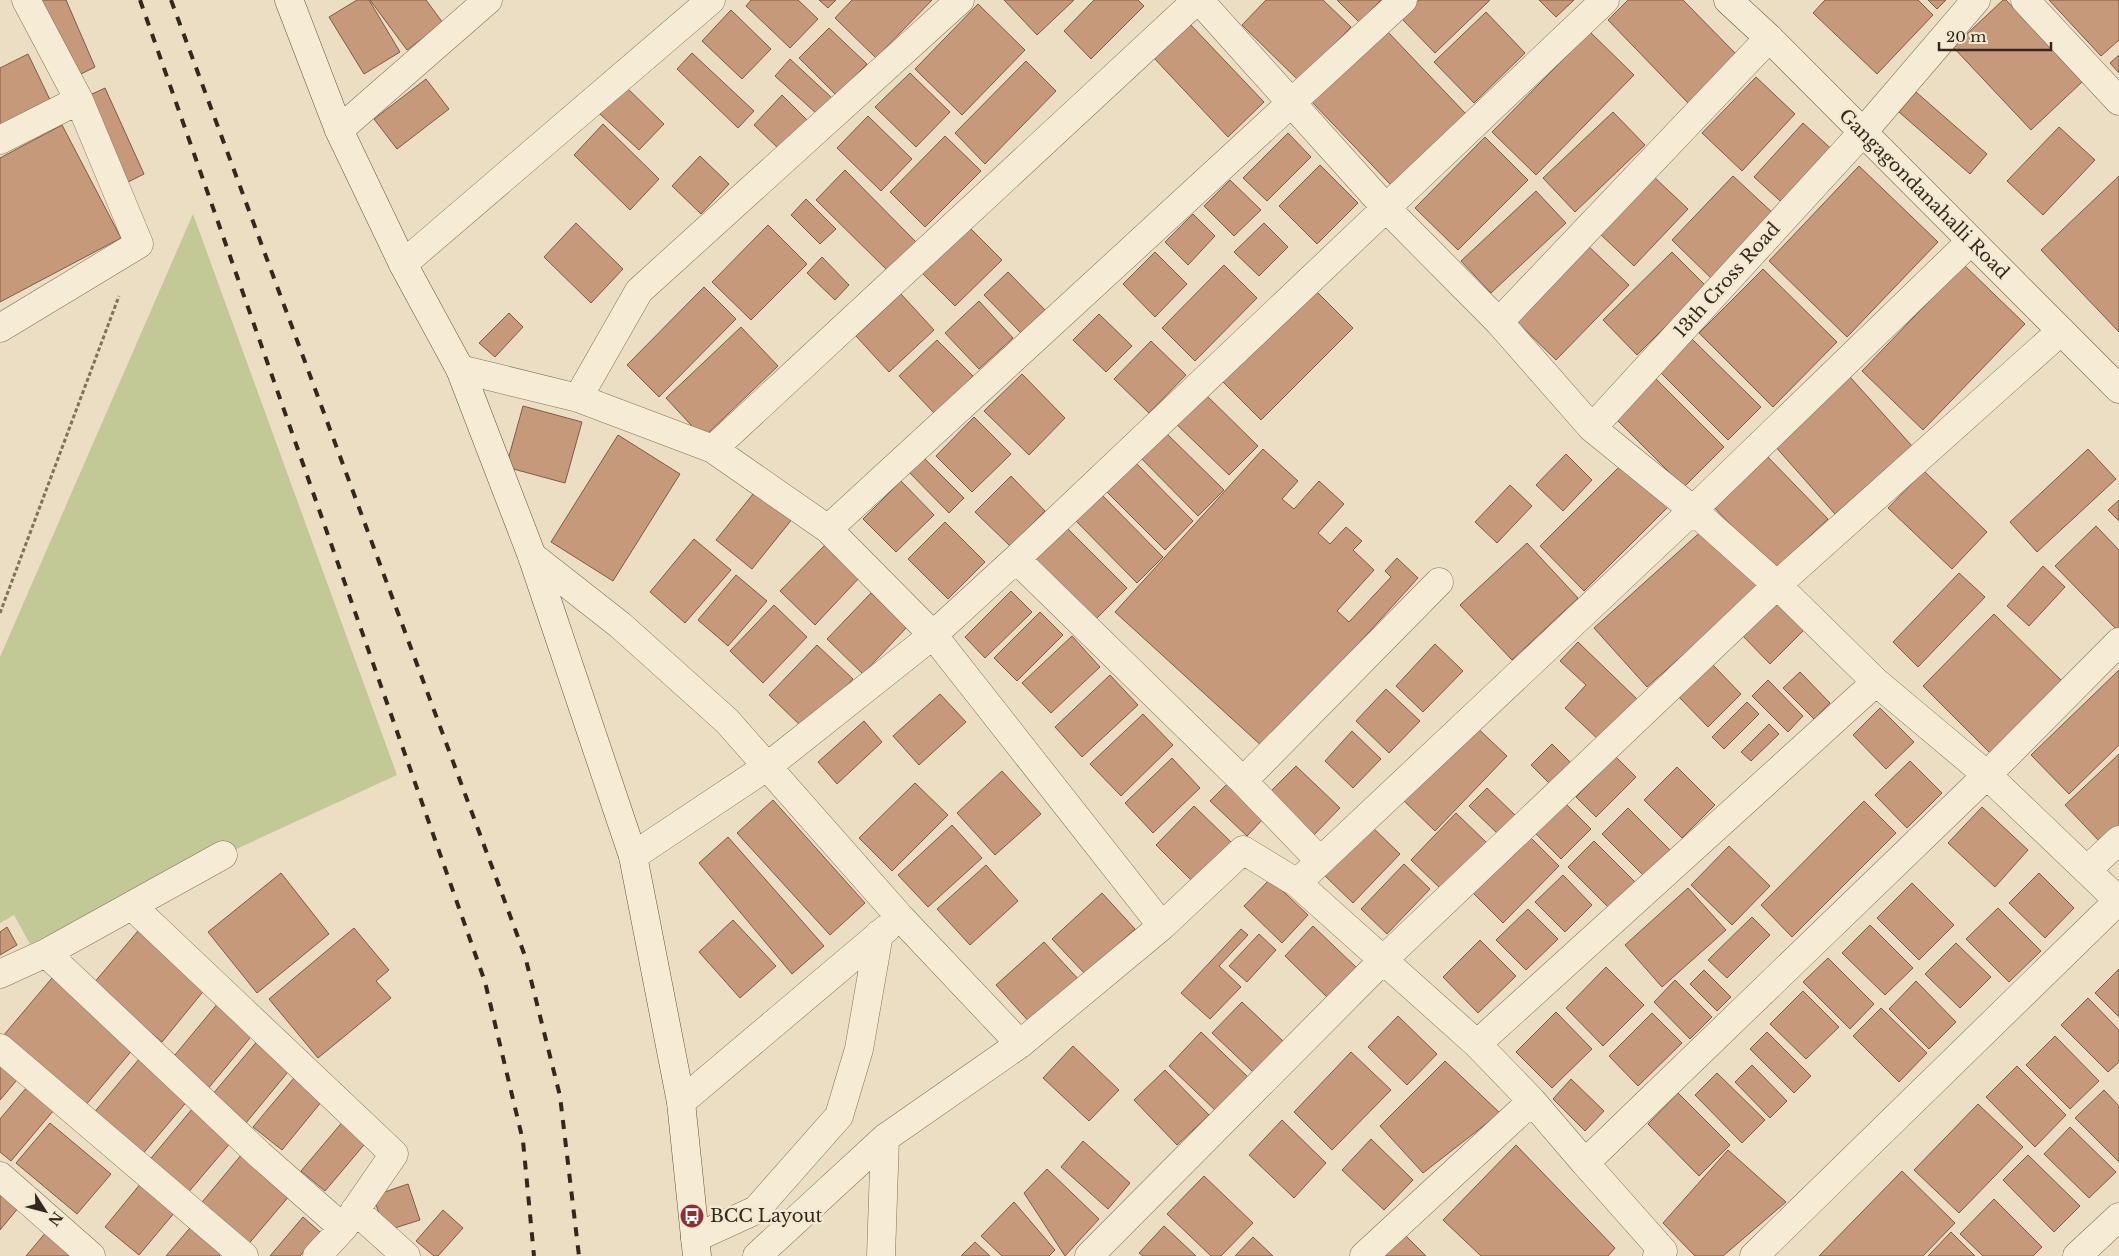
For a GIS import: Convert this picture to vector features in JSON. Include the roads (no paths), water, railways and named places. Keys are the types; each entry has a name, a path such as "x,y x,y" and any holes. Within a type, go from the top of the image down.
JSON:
{"street":[{"path":"0,328 139,244 79,100 26,0"},
{"path":"289,0 339,130 403,264 460,369 532,556 633,856 681,1102 696,1247 756,1210 839,1116 859,1049 879,934"},
{"path":"339,130 488,0"},
{"path":"403,264 711,0"},
{"path":"578,398 639,291 960,0"},
{"path":"713,449 1198,0 1386,208 1499,322 1592,428 1693,510 1777,585 1876,682 1987,775 2119,901 1754,1256"},
{"path":"828,529 1403,0"},
{"path":"633,856 768,766 933,635 1016,559 1605,0"},
{"name":"Gangagondanahalli Road","path":"1728,0 1769,38 2119,389"},
{"name":"13th Cross Road","path":"1592,428 1863,132 1976,0"},
{"path":"2025,0 2119,101"},
{"path":"1499,322 1769,38"},
{"path":"0,140 79,100"},
{"path":"1297,883 1693,510 1971,240"},
{"path":"1088,1256 1382,961 1777,585 2061,331"},
{"path":"460,369 578,398 713,449 828,529 933,635 1162,926"},
{"path":"532,556 620,625 727,721 900,917 1020,1044"},
{"path":"1016,559 1243,781 1320,861"},
{"path":"1243,781 1439,582"},
{"path":"1585,1163 1987,775 2119,642"},
{"path":"1477,1044 1876,682"},
{"path":"2087,870 2119,840"},
{"path":"757,1256 885,1138 1020,1044 1162,926 1243,850 1297,883 1477,1044 1532,1101 1663,1254"},
{"path":"0,974 46,953 223,855"},
{"path":"132,906 394,1154 349,1219 316,1256"},
{"path":"681,1102 900,917"},
{"path":"46,953 260,1155 349,1219 406,1256"},
{"path":"0,1048 244,1256"},
{"path":"1364,1256 1532,1101"},
{"path":"881,1256 885,1138"},
{"path":"0,1176 91,1256"},
{"path":"2078,1256 2119,1217"}],"railway":[{"path":"140,0 485,982 523,1141 534,1256"},
{"path":"171,0 525,956 560,1096 579,1256"}],"place":[{"name":"BCC Layout","path":"692,1216"}]}
